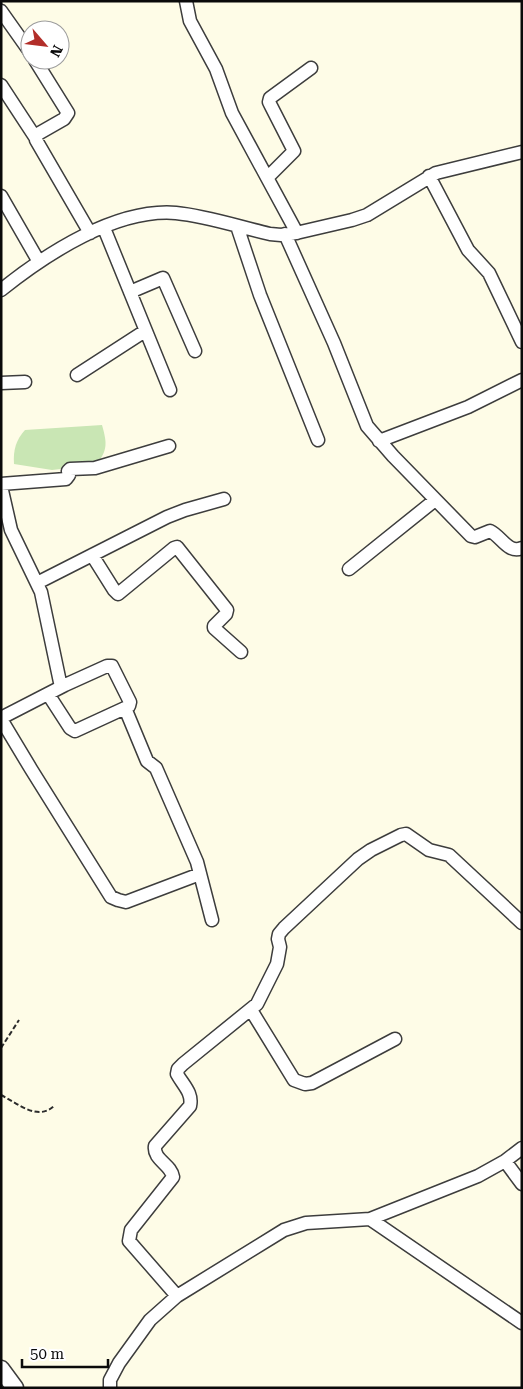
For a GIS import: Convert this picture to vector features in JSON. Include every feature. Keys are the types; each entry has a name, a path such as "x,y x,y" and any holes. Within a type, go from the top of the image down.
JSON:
{"street":[{"path":"186,1 190,21 216,69 232,113 268,177 292,233 367,426 379,441 471,536 475,537 490,531 512,549 522,548"},
{"path":"1,10 20,38"},
{"path":"268,177 294,150 269,102 270,98 311,68"},
{"path":"35,137 40,131 64,119 68,113 41,70"},
{"path":"1,84 35,137 90,233"},
{"path":"1,290 38,262 90,233 137,216 158,213 193,216 270,234 292,233 352,220 366,215 429,176 447,169 485,162 522,152"},
{"path":"429,176 468,250 490,273 522,342"},
{"path":"1,196 38,262"},
{"path":"237,226 260,295 318,440"},
{"path":"104,228 170,390"},
{"path":"130,292 162,278 195,351"},
{"path":"78,375 145,332"},
{"path":"379,441 468,407 522,380"},
{"path":"1,383 26,382"},
{"path":"61,687 43,599 10,530 1,485 66,479 70,469 95,468 169,446"},
{"path":"37,583 167,517 224,499"},
{"path":"349,570 435,500"},
{"path":"92,555 118,594 174,548 178,547 227,610 226,614 214,628 240,652"},
{"path":"48,694 70,728 75,731 130,706 130,702 114,669 110,665 61,687 1,718 112,897 126,902 200,874"},
{"path":"125,708 147,761 156,768 197,862 212,920"},
{"path":"177,1296 132,1246 129,1241 129,1235 173,1177 172,1172 156,1155 154,1150 158,1140 190,1106 192,1099 178,1074 178,1069 251,1010 261,996 277,964 280,947 278,939 279,934 284,928 358,859 371,850 406,834 429,850 448,855 522,923"},
{"path":"251,1010 294,1080 305,1084 312,1083 395,1039"},
{"path":"110,1388 110,1380 119,1363 150,1320 177,1296 284,1230 306,1223 370,1219 478,1176 505,1161 522,1148"},
{"path":"505,1161 522,1184"},
{"path":"370,1219 522,1324"},
{"path":"1,1369 15,1388"}],"path":[{"path":"1,1048 19,1020"},
{"path":"1,1094 36,1112 49,1111 55,1105"}],"green space":[{"path":"102,425 105,446 103,455 96,465 52,470 14,464 16,446 25,430"}]}
